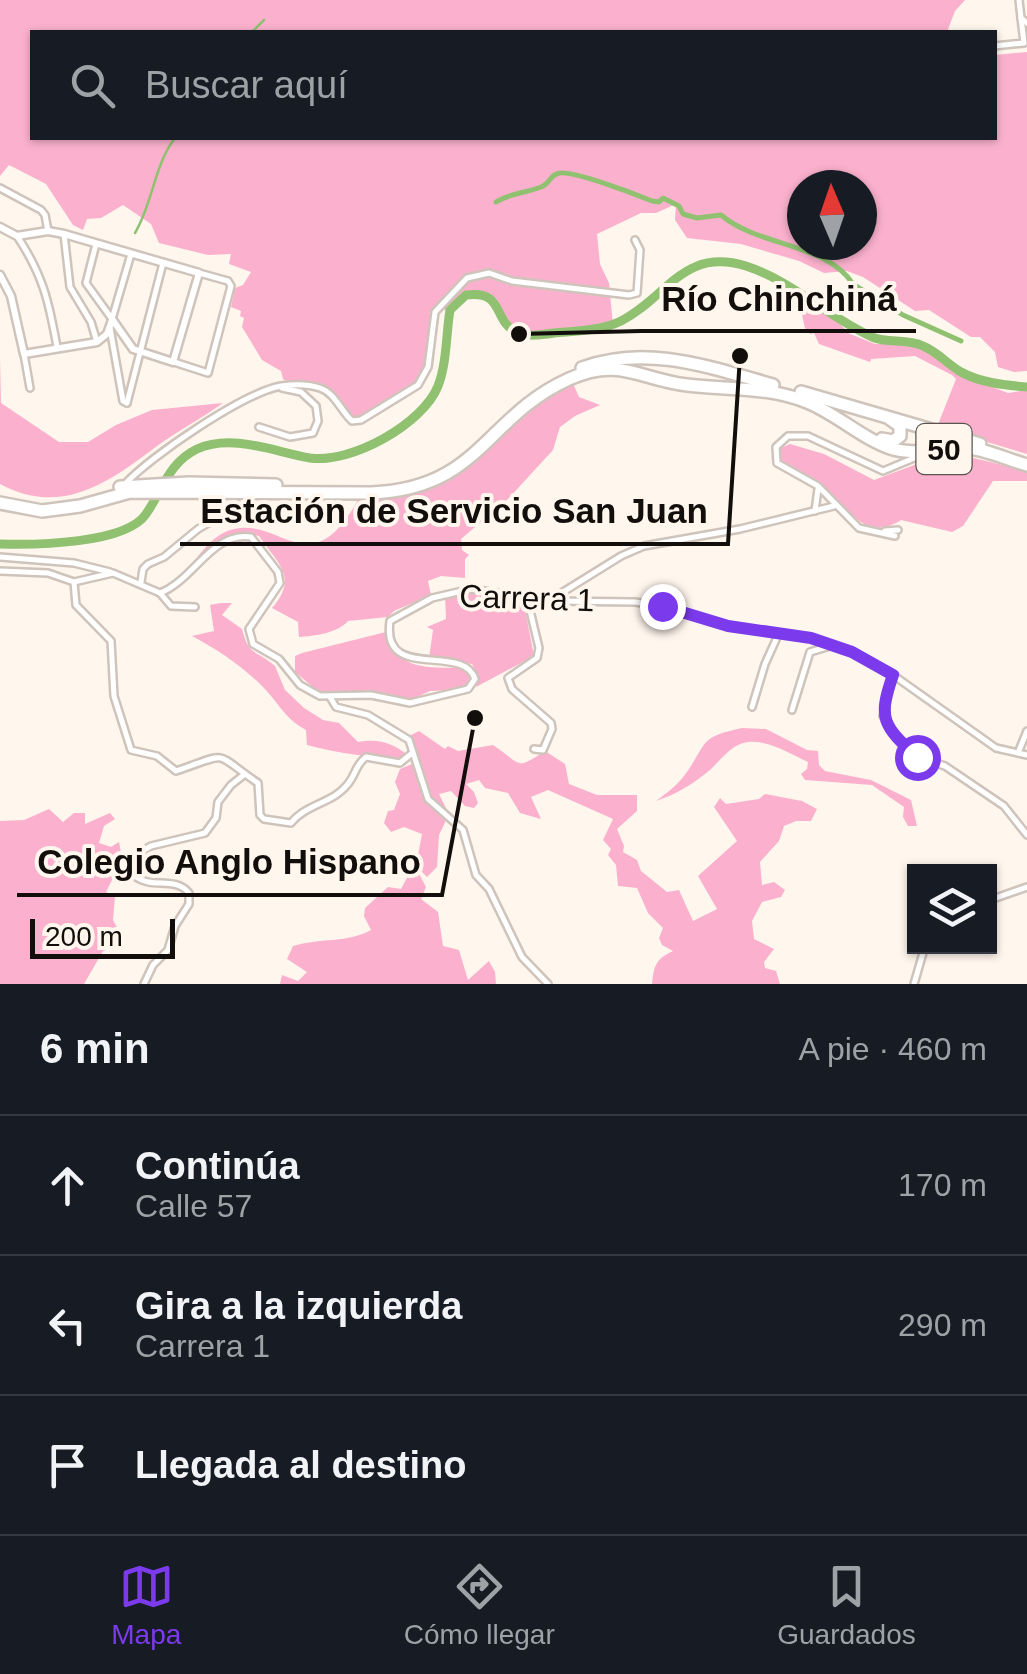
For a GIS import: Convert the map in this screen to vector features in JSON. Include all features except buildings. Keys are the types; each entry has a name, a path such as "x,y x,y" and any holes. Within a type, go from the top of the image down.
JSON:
{"highway":[{"name":"50","path":"0,499 54,505 123,486 409,484 458,461 526,400 570,372 600,362 640,356 698,365 885,416 1027,461"},
{"path":"692,386 685,381 683,372 698,365"},
{"name":"50","path":"189,487 261,492 398,492 431,483 462,465 539,396 588,372 630,370 692,386 761,390 795,397 823,408 894,448 916,452 970,448 1027,461"},
{"path":"864,434 897,439 900,426 885,416"},
{"name":"50","path":"0,499 42,511 80,506 145,488"}],"street":[{"path":"997,46 1024,43 1019,0"},
{"path":"0,188 41,210 48,231"},
{"path":"0,229 17,236 48,231 64,234 230,284 208,373 133,349 86,283 96,244"},
{"path":"64,234 70,287 91,322 97,342"},
{"path":"17,236 48,292 57,347"},
{"path":"123,486 156,455 207,422 280,386 306,384 321,388 330,393 352,422 418,386 428,367 435,312 467,278 489,274 512,281 629,295 637,292 640,250 636,240"},
{"path":"24,354 97,342 111,323 130,254"},
{"path":"111,323 123,401 127,403 163,263"},
{"path":"174,362 198,274"},
{"path":"0,275 11,296 30,388"},
{"path":"259,426 290,437 313,433 317,428 316,406 301,392 280,386"},
{"path":"896,533 859,528 818,486 777,462 780,441 788,436 808,436 879,470 942,450"},
{"path":"894,448 898,466"},
{"path":"815,511 818,486"},
{"path":"141,582 143,568 148,564 261,492"},
{"path":"550,601 644,546 837,506"},
{"path":"160,593 182,582 220,544 239,536 251,537 278,572 280,584 249,629 251,642 279,659 310,692 330,696 336,706 368,715 411,744 409,758 428,798 463,830 476,875 489,888 522,957 548,984"},
{"path":"0,557 85,564 141,582 160,593 171,606 194,607"},
{"path":"0,572 48,574 74,582 114,572"},
{"path":"74,582 76,606 111,641 114,696 131,750 152,754 176,771 220,756 260,788 259,807 264,819 287,824 298,813 347,786 357,764 366,757 394,763 409,758"},
{"name":"Carrera 1","path":"330,696 371,695 410,702 468,689 475,679 469,667 413,658 399,652 390,634 390,621 432,598 484,590 550,601 635,602 728,626 779,632 834,645 893,675 996,748 1027,754"},
{"path":"528,598 537,658 508,678 512,690 551,723 543,750 534,749"},
{"path":"752,707 779,632"},
{"path":"792,710 810,652 834,645"},
{"path":"893,675 883,716 892,733 917,757 945,766 1004,806 1027,835"},
{"path":"1018,753 1027,731"},
{"path":"144,984 172,943 175,926 189,904 189,893 176,883 141,881 136,877 134,862 151,846 205,833 216,818 218,802 245,774"},
{"path":"997,898 1027,887"},
{"path":"914,984 923,954"}],"shaded area":[{"path":"0,0 965,0 955,11 948,30 30,30 30,140 997,140 997,55 1027,52 1027,371 998,367 995,352 980,337 971,337 929,310 915,311 863,277 847,271 824,273 796,260 877,260 877,170 787,170 787,257 741,244 687,238 675,220 676,204 656,213 641,213 597,234 600,264 609,283 613,325 565,334 528,335 511,329 487,298 466,295 450,310 436,310 425,378 365,422 357,422 327,391 289,383 281,371 262,360 242,327 241,311 231,307 235,288 243,285 251,272 229,264 231,254 208,255 159,243 151,224 123,205 101,218 87,219 83,230 73,225 46,184 9,165 0,176"},
{"path":"780,293 799,299 837,320 848,333 875,344 909,344 931,352 958,374 1008,393 1027,390 1027,454 937,427 956,379 952,375 915,356 870,362 819,344 814,333 805,328 800,306 778,299"},
{"path":"0,359 1,403 59,442 88,442 152,410 223,403 102,483 64,496 22,493 0,484"},
{"path":"572,381 579,397 600,405 560,427 553,450 508,499 461,539 462,550 469,555 465,559 465,578 441,576 428,581 431,595 388,617 348,621 332,631 299,637 298,622 272,608 285,579 279,563 259,536 228,537 191,565 220,535 244,528 293,542 324,540 341,526 359,498 411,493 444,480 521,414"},
{"path":"790,444 824,454 874,480 949,452 1027,471 1027,481 993,481 963,526 952,532 901,520 876,528 856,518 821,484 779,459 781,448"},
{"path":"471,591 523,599 534,656 476,687 479,678 472,664 429,658 433,630 427,627 446,619 445,596"},
{"path":"232,603 222,615 242,629 251,649 275,666 285,690 304,708 323,720 339,723 358,742 385,743 409,756 401,761 307,745 306,730 254,678 192,636 214,631 210,605"},
{"path":"386,632 398,654 407,661 426,667 463,668 469,673 469,683 454,690 430,691 413,699 372,692 320,693 295,672 295,656"},
{"path":"742,728 766,729 807,750 818,751 819,765 825,771 871,780 911,800 917,826 908,826 903,817 904,807 872,785 805,780 801,774 808,762 756,742 735,746 694,782 656,801 687,772 707,742"},
{"path":"419,731 445,749 448,746 458,751 493,745 519,763 545,751 565,764 569,784 597,795 637,795 637,811 617,829 623,852 637,860 641,871 667,892 679,890 693,921 717,909 698,876 737,841 714,807 720,798 726,804 759,799 765,794 802,801 817,809 811,821 784,826 779,841 760,862 762,885 774,882 785,890 781,897 762,902 752,921 754,939 774,949 764,962 765,968 776,971 780,984 652,984 657,963 673,951 662,945 659,938 663,928 648,913 637,888 618,886 616,865 608,855 611,849 603,840 613,819 548,790 531,797 541,819 520,813 508,793 485,788 479,780 466,784 478,803 474,808 465,806 451,791 439,794 449,814 439,835 437,867 427,877 416,866 422,834 404,827 391,832 384,823 400,794 395,782 400,769 412,764 407,737"},
{"path":"49,809 63,822 74,813 85,813 85,824 110,813 115,819 104,826 99,843 111,847 119,842 123,863 132,862 135,878 124,884 113,878 106,892 115,896 113,920 123,939 117,947 103,951 84,984 0,984 0,821 24,820"},
{"path":"411,870 417,870 426,887 421,899 438,912 443,946 459,950 468,980 489,961 496,984 280,984 282,975 298,981 307,972 287,959 293,946 353,937 371,930 364,916 365,908 388,887 401,889"}],"waterway":[{"path":"254,30 264,20"},
{"path":"135,233 162,160 174,140"},
{"path":"496,202 541,187 557,174 568,173 652,201 663,198 679,206 683,214 697,218 721,215 754,234 826,260 853,284 903,315 961,341"},
{"path":"0,544 79,541 135,524 146,514 179,462 210,445 239,443 327,458 365,448 384,438 430,400 443,368 450,310 466,295 493,301 509,327 520,334 588,330 621,321 691,269 724,262 746,266 779,281 872,337 923,346 977,379 1027,387"}],"place":[{"name":"Río Chinchiná","path":"519,334"},
{"name":"Estación de Servicio San Juan","path":"740,356"},
{"name":"Colegio Anglo Hispano","path":"475,718"}],"route":[{"path":"662,606 728,626 796,634 868,660 893,675 884,708 885,724 917,757"}]}
